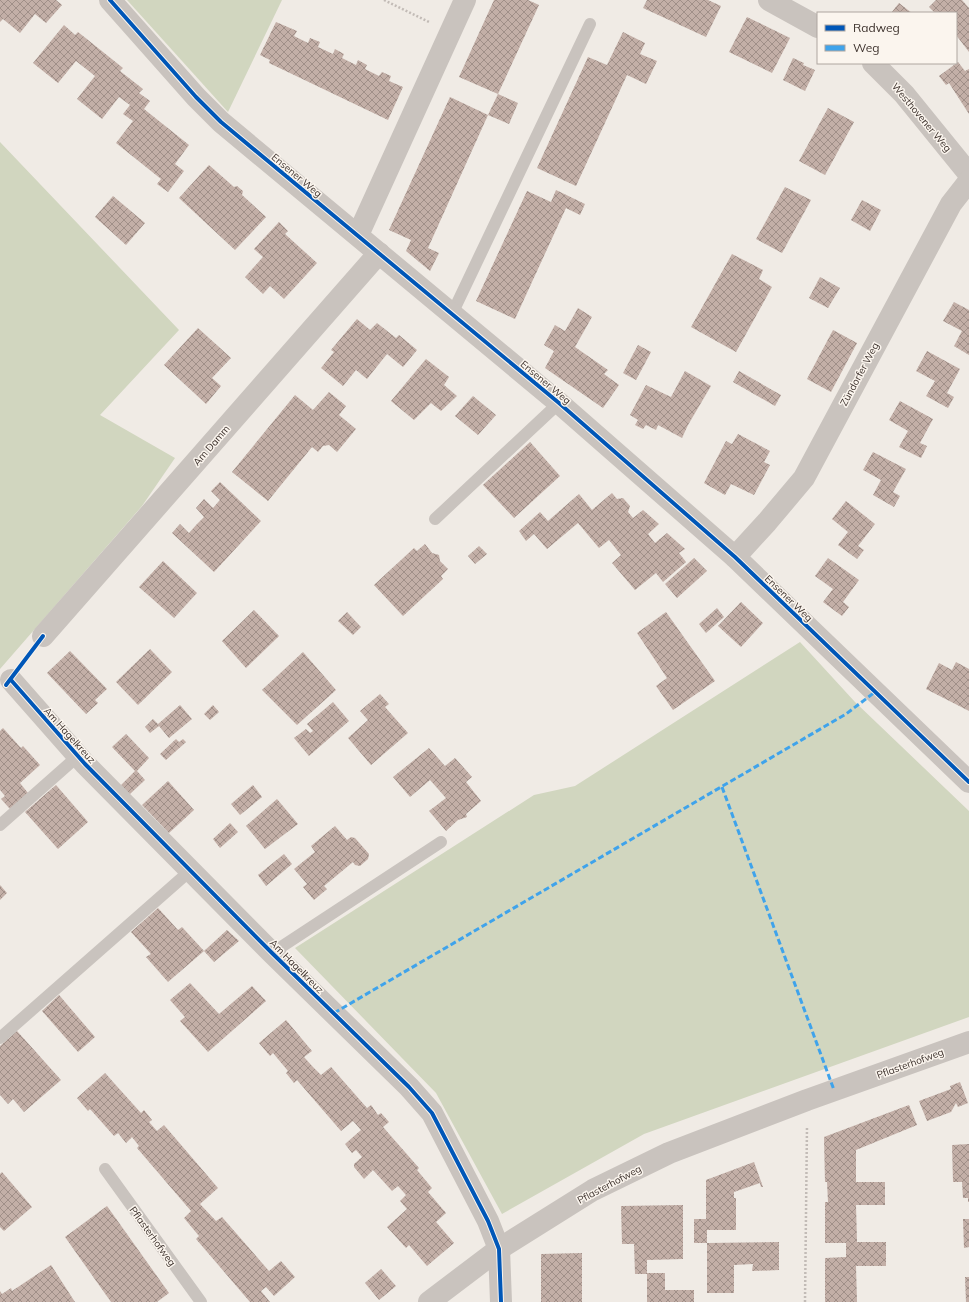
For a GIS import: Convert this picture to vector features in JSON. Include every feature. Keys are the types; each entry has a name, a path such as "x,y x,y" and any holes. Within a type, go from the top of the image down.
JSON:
{"street":[{"name":"Ensener Weg","path":"110,0 196,97 221,122 559,403 735,557 969,782"},
{"path":"358,235 465,0"},
{"path":"769,0 817,26"},
{"name":"Westhovener Weg","path":"874,64 904,94 969,174"},
{"name":"Zündorfer Weg","path":"735,557 804,478 951,204 969,182"},
{"name":"Am Damm","path":"43,636 379,253"},
{"name":"Am Hagelkreuz","path":"6,685 272,953 409,1087 432,1113 488,1221 500,1249 501,1302"},
{"name":"Pflasterhofweg","path":"429,1302 500,1249 593,1190 662,1157 807,1100 969,1042"}],"lane":[{"path":"452,314 590,24"},
{"path":"435,519 559,403"},
{"name":"Am Hagelkreuz","path":"0,825 78,756"},
{"path":"272,953 441,842"},
{"path":"0,1038 191,870"},
{"name":"Pflasterhofweg","path":"105,1169 201,1302"}],"path":[{"path":"384,0 450,32"},
{"path":"805,1302 807,1100"}],"green space":[{"path":"127,0 282,0 228,112"},
{"path":"0,142 179,330 100,415 175,458 142,506 0,669"},
{"path":"800,642 855,702 969,811 969,1017 644,1134 502,1214 436,1093 295,948 534,795 575,786"}],"building":[{"path":"0,0 56,0 62,5 46,23 35,14 20,33 3,19 0,22"},
{"path":"494,0 528,0 539,5 498,94 459,77"},
{"path":"647,0 708,0 721,6 706,37 643,8"},
{"path":"936,0 962,0 969,8 969,52 957,36 957,12 934,12 929,7"},
{"path":"899,3 911,12 892,12"},
{"path":"747,17 790,38 772,73 729,52"},
{"path":"276,22 297,31 294,36 308,43 310,38 320,42 318,47 333,54 335,49 344,54 342,58 356,65 358,60 367,65 365,69 379,76 382,72 391,76 389,81 403,87 388,120 269,63 270,60 260,55"},
{"path":"64,25 75,35 78,32 123,68 120,71 143,89 139,93 150,101 144,109 189,145 175,164 184,171 168,192 157,184 161,179 116,143 133,121 123,114 130,105 119,97 102,119 77,99 95,76 76,61 58,83 33,63"},
{"path":"623,32 645,43 640,54 657,61 646,84 627,75 576,186 537,168 588,57 607,65"},
{"path":"793,58 804,63 803,65 815,70 805,91 783,80"},
{"path":"958,62 965,71 969,69 969,114 949,83 946,85 939,76"},
{"path":"498,94 518,103 509,124 488,115"},
{"path":"450,97 488,115 428,248 439,253 430,271 406,251 411,240 389,230"},
{"path":"828,108 854,122 825,175 799,161"},
{"path":"209,165 234,187 237,186 243,191 242,195 266,217 235,250 179,198"},
{"path":"785,187 811,200 782,253 756,239"},
{"path":"556,190 585,204 580,215 566,208 515,319 476,301 527,191 551,202"},
{"path":"113,196 145,223 126,245 95,217"},
{"path":"862,200 881,210 870,231 851,220"},
{"path":"279,222 288,231 285,234 317,263 284,299 270,286 263,294 245,277 263,257 254,249"},
{"path":"732,254 763,270 759,279 772,287 736,352 691,327"},
{"path":"820,277 840,288 828,308 809,298"},
{"path":"954,302 969,310 969,355 954,346 962,331 943,321"},
{"path":"578,308 592,317 575,347 608,370 604,374 619,385 603,408 545,368 554,351 544,345 555,325 565,331"},
{"path":"357,319 370,330 377,323 396,338 399,335 417,350 403,367 387,354 367,379 356,370 343,386 321,368 334,352 331,350"},
{"path":"198,328 231,358 212,378 221,386 206,404 164,365"},
{"path":"833,330 857,343 831,392 807,379"},
{"path":"638,345 651,352 636,380 623,373"},
{"path":"927,351 960,369 947,393 954,397 948,408 926,396 935,381 916,371"},
{"path":"426,359 449,377 444,385 457,396 441,411 431,403 414,420 391,401"},
{"path":"685,371 711,386 682,438 658,425 656,430 646,425 643,429 635,425 638,420 630,415 646,385 671,397"},
{"path":"739,371 781,395 775,406 733,382"},
{"path":"329,392 346,406 339,415 356,429 337,452 329,445 323,446 318,452 312,447 268,501 232,472 295,395 313,410"},
{"path":"473,396 496,415 478,435 455,416"},
{"path":"900,401 933,419 920,443 927,446 921,458 899,447 908,431 889,420"},
{"path":"738,434 770,451 764,462 770,465 754,495 731,484 725,495 704,483 726,441 732,444"},
{"path":"530,442 560,476 514,518 483,485"},
{"path":"873,452 906,469 893,492 900,496 894,507 873,495 881,480 863,470"},
{"path":"220,482 261,521 214,572 172,533 180,524 189,533 204,517 196,508 204,499 213,508 220,500 211,491"},
{"path":"612,493 617,499 623,498 630,506 628,512 633,518 643,510 659,524 648,534 655,543 667,533 685,549 679,553 686,562 663,582 656,573 635,590 612,563 621,555 609,540 599,548 578,523 547,549 534,534 526,541 519,531 540,512 548,521 579,494 592,510"},
{"path":"846,501 875,524 858,546 864,550 857,559 838,545 848,532 832,519"},
{"path":"425,544 432,553 439,555 440,561 448,569 441,576 443,579 403,616 374,585 414,548 417,551"},
{"path":"479,546 487,554 475,564 468,556"},
{"path":"694,558 707,571 677,598 665,584"},
{"path":"828,558 859,580 843,602 849,607 842,616 823,602 833,589 815,576"},
{"path":"163,561 197,593 174,618 139,587"},
{"path":"741,602 763,623 741,647 718,626"},
{"path":"717,608 724,617 706,633 699,624"},
{"path":"254,610 279,636 246,668 222,641"},
{"path":"347,612 361,627 353,635 338,621"},
{"path":"666,612 715,681 673,710 656,686 667,678 637,633"},
{"path":"150,649 172,672 138,705 116,682"},
{"path":"70,651 107,689 95,700 98,703 86,714 47,673"},
{"path":"303,652 336,690 297,725 262,690"},
{"path":"956,662 969,669 969,711 926,689 939,663 952,670"},
{"path":"380,694 389,704 385,707 408,733 371,765 348,738 368,720 360,711"},
{"path":"333,702 349,721 309,756 294,738 306,729 310,733 313,731 307,724"},
{"path":"180,705 192,719 169,738 159,726 150,733 145,727 153,719 158,724"},
{"path":"213,705 219,712 210,720 204,714"},
{"path":"3,728 21,748 23,746 40,765 20,783 28,793 10,809 1,799 5,796 0,790 0,731"},
{"path":"126,734 149,758 137,771 145,780 130,794 121,785 135,771 112,747"},
{"path":"176,739 179,742 183,739 186,742 166,760 160,754"},
{"path":"429,748 445,766 455,758 472,777 466,782 481,801 466,814 467,817 458,820 446,831 429,811 446,798 430,780 410,797 393,777"},
{"path":"168,781 194,810 169,833 142,805"},
{"path":"56,785 88,822 58,849 25,812"},
{"path":"253,785 262,797 240,815 231,804"},
{"path":"277,799 298,824 265,849 246,826"},
{"path":"230,823 238,832 220,848 213,839"},
{"path":"335,826 347,840 351,837 355,838 369,854 368,859 360,866 355,865 353,862 324,886 327,889 314,900 303,887 307,884 294,869 315,852 311,846"},
{"path":"284,854 292,864 266,886 258,875"},
{"path":"0,885 7,893 0,900"},
{"path":"158,908 178,930 182,927 204,951 168,982 146,957 151,954 131,932"},
{"path":"227,930 239,941 214,962 204,951"},
{"path":"190,983 219,1014 252,986 266,1001 208,1052 180,1021 185,1017 170,1000"},
{"path":"59,995 95,1037 78,1052 42,1011"},
{"path":"286,1020 312,1051 304,1057 321,1075 331,1067 367,1108 371,1105 378,1115 381,1113 389,1122 383,1127 419,1168 417,1170 432,1188 428,1192 446,1213 436,1222 454,1243 427,1266 409,1245 406,1248 387,1227 407,1209 400,1201 406,1195 398,1186 392,1191 373,1170 364,1179 354,1167 354,1164 362,1157 356,1150 352,1153 345,1144 361,1130 353,1121 341,1131 297,1080 294,1083 286,1073 288,1071 273,1053 270,1056 259,1043"},
{"path":"17,1031 61,1080 24,1112 13,1099 8,1104 0,1095 0,1046"},
{"path":"105,1073 141,1113 144,1110 152,1120 149,1122 157,1131 164,1125 218,1188 200,1204 216,1221 222,1217 269,1271 281,1261 295,1277 274,1296 266,1287 261,1291 270,1302 250,1302 196,1239 199,1236 184,1218 191,1211 137,1148 139,1146 132,1137 126,1143 118,1133 114,1136 90,1109 88,1111 77,1098"},
{"path":"960,1082 968,1103 958,1107 956,1103 951,1112 927,1121 919,1101 951,1089 950,1086"},
{"path":"909,1105 917,1125 856,1150 856,1182 885,1182 885,1205 856,1205 857,1242 886,1242 886,1266 856,1266 857,1302 825,1302 825,1258 846,1257 846,1243 825,1243 825,1202 828,1202 827,1182 825,1182 824,1137"},
{"path":"969,1144 968,1202 968,1198 963,1198 962,1182 953,1182 952,1145"},
{"path":"754,1162 763,1187 761,1187 760,1183 734,1192 734,1198 736,1198 736,1230 707,1230 707,1243 694,1243 694,1219 706,1219 706,1180"},
{"path":"2,1172 32,1207 4,1231 0,1227 0,1174"},
{"path":"683,1205 683,1259 647,1260 647,1273 665,1273 665,1290 694,1290 694,1302 647,1302 647,1274 635,1274 634,1244 622,1244 621,1206"},
{"path":"107,1206 169,1293 157,1302 111,1302 65,1237"},
{"path":"963,1219 969,1219 969,1247 964,1248"},
{"path":"779,1242 779,1270 752,1271 753,1264 734,1265 734,1293 707,1293 707,1243"},
{"path":"582,1253 582,1302 541,1302 541,1254"},
{"path":"51,1265 75,1302 0,1302 0,1291 2,1294 11,1288 12,1291"},
{"path":"381,1269 396,1286 379,1300 365,1283"},
{"path":"965,1277 969,1277 969,1302 966,1302"}],"marked path":[{"path":"334,1013 846,714 875,692"},
{"path":"722,787 834,1090"}],"cycle path":[{"path":"110,0 196,97 221,122 559,403 735,557 969,782"},
{"path":"6,685 43,636"},
{"path":"11,680 85,764 272,953 409,1087 432,1113 488,1221 499,1249 501,1302"}]}
